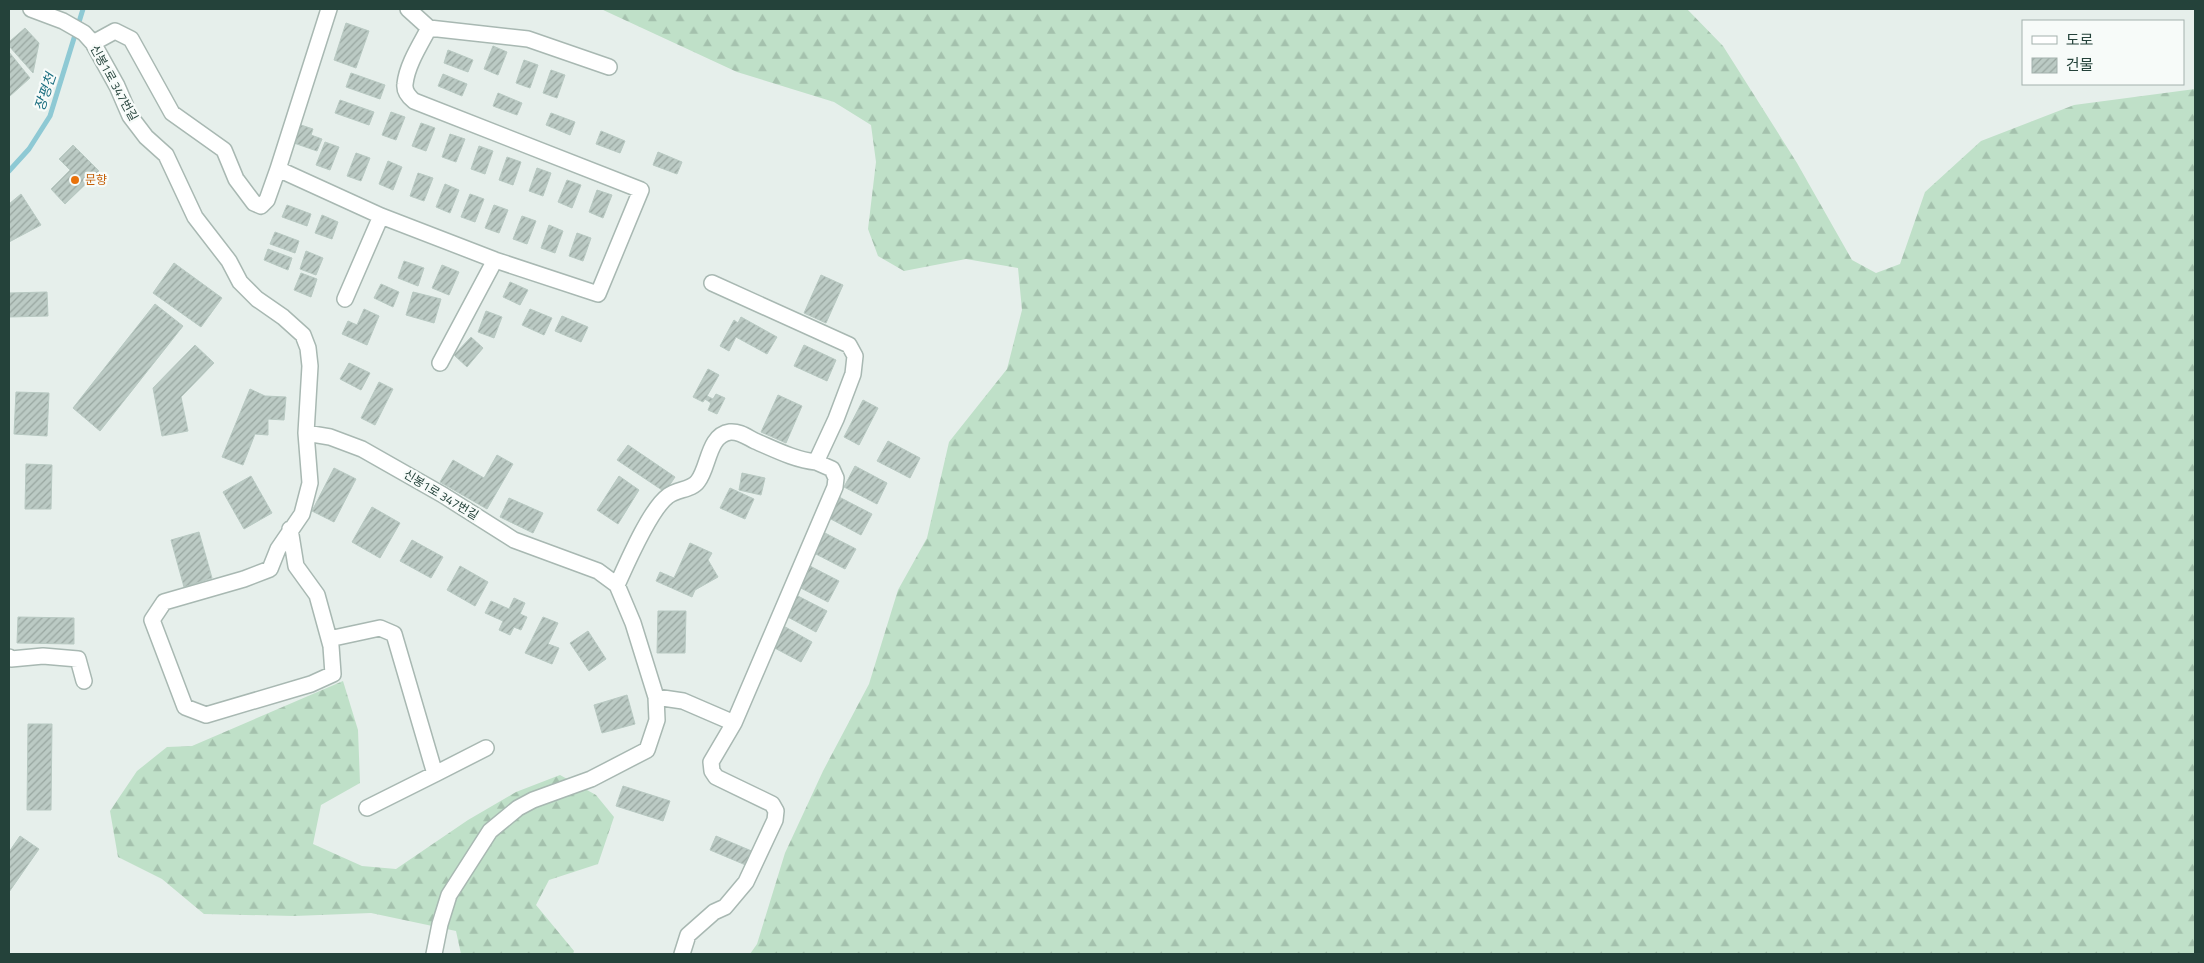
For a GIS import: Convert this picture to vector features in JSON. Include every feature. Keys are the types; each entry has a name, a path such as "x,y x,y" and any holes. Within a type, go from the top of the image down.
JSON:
{"street":[{"name":"신봉1로 347번길","path":"31,9 63,21 88,38 117,86 130,116 146,138 166,155 195,217 230,261 240,282 257,299 283,317 303,335 308,348 310,366 306,433 330,437 362,449 443,495 514,540 598,571 617,584"},
{"path":"88,38 115,31 131,39 172,112 224,150 236,179 254,203 261,206 267,200 278,169 329,9"},
{"path":"408,9 429,28 528,39 609,67"},
{"path":"278,169 381,216 495,260 598,294 641,190 414,102 408,96 404,86 415,53 429,28"},
{"path":"345,299 381,216"},
{"path":"440,363 495,260"},
{"path":"712,283 849,345 855,356 853,374 836,419 816,462"},
{"path":"290,528 296,566 317,595 329,639 332,674 311,684 206,714 185,707 152,620 164,602 244,579 270,569 278,549 290,528 302,514 310,483 306,433"},
{"path":"434,954 449,894 490,831 518,808 533,800 591,779 647,750 656,720 656,697 633,623 617,584 634,547 667,496 681,488 691,487 698,481 709,454 717,441 724,434 738,433 796,458 816,462 832,469 836,478 835,487 734,723 712,762 712,771 716,777 772,804 776,811 775,820 746,882 724,907 714,912 688,935 682,954"},
{"path":"329,639 380,628 394,634 435,774"},
{"path":"9,657 11,659 43,656 78,659 84,681"},
{"path":"656,697 683,701 734,723"},
{"path":"367,808 486,748"}],"green space":[{"path":"601,9 1687,9 1723,46 1797,163 1852,260 1876,273 1900,264 1925,192 1981,141 2074,105 2195,89 2195,954 750,954 757,944 785,853 823,771 869,684 898,590 927,538 949,442 1007,369 1022,310 1018,268 966,259 904,271 878,256 868,229 876,162 871,125 834,102 737,72"},
{"path":"343,681 358,730 360,783 321,805 313,844 362,866 396,869 468,820 516,792 560,775 596,795 614,817 598,864 549,880 536,905 574,951 573,954 461,954 456,931 371,913 294,916 204,914 162,879 118,857 110,811 137,771 167,747 192,746"}],"building":[{"path":"346,23 369,31 356,68 334,60"},
{"path":"25,28 39,43 33,73 9,46 9,42"},
{"path":"493,46 507,52 498,75 484,69"},
{"path":"448,50 473,60 468,72 444,63"},
{"path":"9,52 30,78 10,96 9,95"},
{"path":"524,60 538,65 530,88 516,83"},
{"path":"551,70 565,75 557,98 543,93"},
{"path":"351,73 385,85 380,99 346,87"},
{"path":"443,74 467,84 462,96 438,86"},
{"path":"498,93 522,103 517,115 493,106"},
{"path":"340,100 374,112 369,125 335,113"},
{"path":"391,112 405,117 396,140 382,135"},
{"path":"551,113 575,122 570,135 546,125"},
{"path":"421,123 435,128 426,151 412,146"},
{"path":"298,124 313,129 311,135 322,139 317,151 291,142"},
{"path":"601,131 625,141 620,153 596,144"},
{"path":"450,134 465,139 456,162 442,157"},
{"path":"325,142 339,147 330,170 316,165"},
{"name":"문향","path":"73,145 99,171 65,204 51,189 70,170 59,159"},
{"path":"479,146 493,151 485,174 471,169"},
{"path":"658,152 682,162 677,174 653,165"},
{"path":"356,153 370,158 361,181 347,176"},
{"path":"507,157 521,162 513,185 499,180"},
{"path":"388,161 402,167 393,190 379,184"},
{"path":"537,168 551,173 543,196 529,191"},
{"path":"418,173 433,178 424,201 410,196"},
{"path":"567,180 581,185 572,208 558,202"},
{"path":"445,184 459,190 450,213 436,207"},
{"path":"597,190 612,195 603,218 589,212"},
{"path":"21,194 41,225 9,242 9,204"},
{"path":"470,194 484,199 475,222 461,217"},
{"path":"287,205 311,214 307,226 282,217"},
{"path":"494,205 508,210 499,233 485,228"},
{"path":"322,215 338,222 332,239 315,233"},
{"path":"522,216 536,221 527,244 513,239"},
{"path":"549,225 563,231 555,253 541,248"},
{"path":"275,232 299,241 295,253 270,244"},
{"path":"577,233 591,238 583,261 569,256"},
{"path":"268,249 292,258 288,270 264,260"},
{"path":"306,251 323,258 316,275 300,269"},
{"path":"404,261 424,268 418,286 398,278"},
{"path":"174,263 222,298 201,327 153,293"},
{"path":"442,265 459,272 449,295 432,288"},
{"path":"301,273 317,279 311,297 294,290"},
{"path":"821,275 843,285 826,323 804,313"},
{"path":"510,282 528,290 520,305 503,297"},
{"path":"381,284 399,292 393,307 374,298"},
{"path":"47,292 48,316 9,317 9,293"},
{"path":"413,292 441,299 434,323 406,315"},
{"path":"155,304 183,326 100,431 73,408"},
{"path":"364,309 379,316 367,345 342,334 348,321 357,325"},
{"path":"530,309 552,318 544,335 522,325"},
{"path":"486,311 502,317 494,338 478,332"},
{"path":"562,316 588,327 581,342 555,331"},
{"path":"741,317 777,337 767,354 736,337 729,351 720,346 734,320 738,323"},
{"path":"471,337 483,348 467,367 454,355"},
{"path":"195,345 214,363 181,397 188,431 162,436 153,388"},
{"path":"804,345 836,360 827,381 794,366"},
{"path":"349,363 370,373 361,390 340,379"},
{"path":"708,369 719,375 707,396 713,399 716,394 725,398 717,414 708,410 711,403 705,399 703,402 693,397"},
{"path":"379,382 393,389 375,425 361,418"},
{"path":"250,389 265,396 286,397 284,420 268,419 268,435 255,434 243,465 222,457"},
{"path":"16,392 49,393 47,436 14,434"},
{"path":"778,395 802,406 786,443 761,432"},
{"path":"863,400 878,408 859,445 844,437"},
{"path":"888,441 920,458 910,478 877,461"},
{"path":"628,445 675,477 665,492 617,460"},
{"path":"497,455 513,464 487,509 440,482 453,460 484,478"},
{"path":"26,464 52,465 51,509 25,509"},
{"path":"855,466 887,483 877,504 844,487"},
{"path":"334,468 356,479 334,522 312,511"},
{"path":"742,473 765,478 761,495 739,490"},
{"path":"251,476 272,513 244,529 223,492"},
{"path":"619,476 639,490 618,524 597,510"},
{"path":"730,488 754,499 745,519 720,508"},
{"path":"839,497 872,514 861,535 829,518"},
{"path":"509,498 543,513 533,533 500,517"},
{"path":"372,507 400,523 380,558 352,542"},
{"path":"199,532 212,578 184,587 171,540"},
{"path":"823,532 856,549 845,569 812,552"},
{"path":"412,540 443,557 431,578 400,561"},
{"path":"690,543 712,553 708,560 718,577 695,590 692,597 656,581 660,572 674,578"},
{"path":"806,564 839,581 828,602 795,585"},
{"path":"460,566 488,582 475,606 447,590"},
{"path":"794,594 827,611 816,632 784,615"},
{"path":"514,598 525,603 520,614 527,617 521,630 514,627 510,635 499,630 503,621 485,613 491,601 509,609"},
{"path":"658,611 686,611 685,653 657,653"},
{"path":"18,617 74,618 74,644 17,643"},
{"path":"543,617 558,623 548,644 559,648 552,664 525,653"},
{"path":"780,624 812,642 801,662 769,645"},
{"path":"588,631 606,659 589,671 570,643"},
{"path":"627,695 635,724 602,733 594,705"},
{"path":"28,724 52,724 51,810 27,810"},
{"path":"623,786 670,801 663,821 616,806"},
{"path":"20,836 39,849 9,892 9,852"},
{"path":"716,836 754,852 748,866 710,850"}],"waterway":[{"name":"장평천","path":"9,171 29,149 50,116 83,9"}],"place":[{"name":"문향","path":"75,180"}]}
